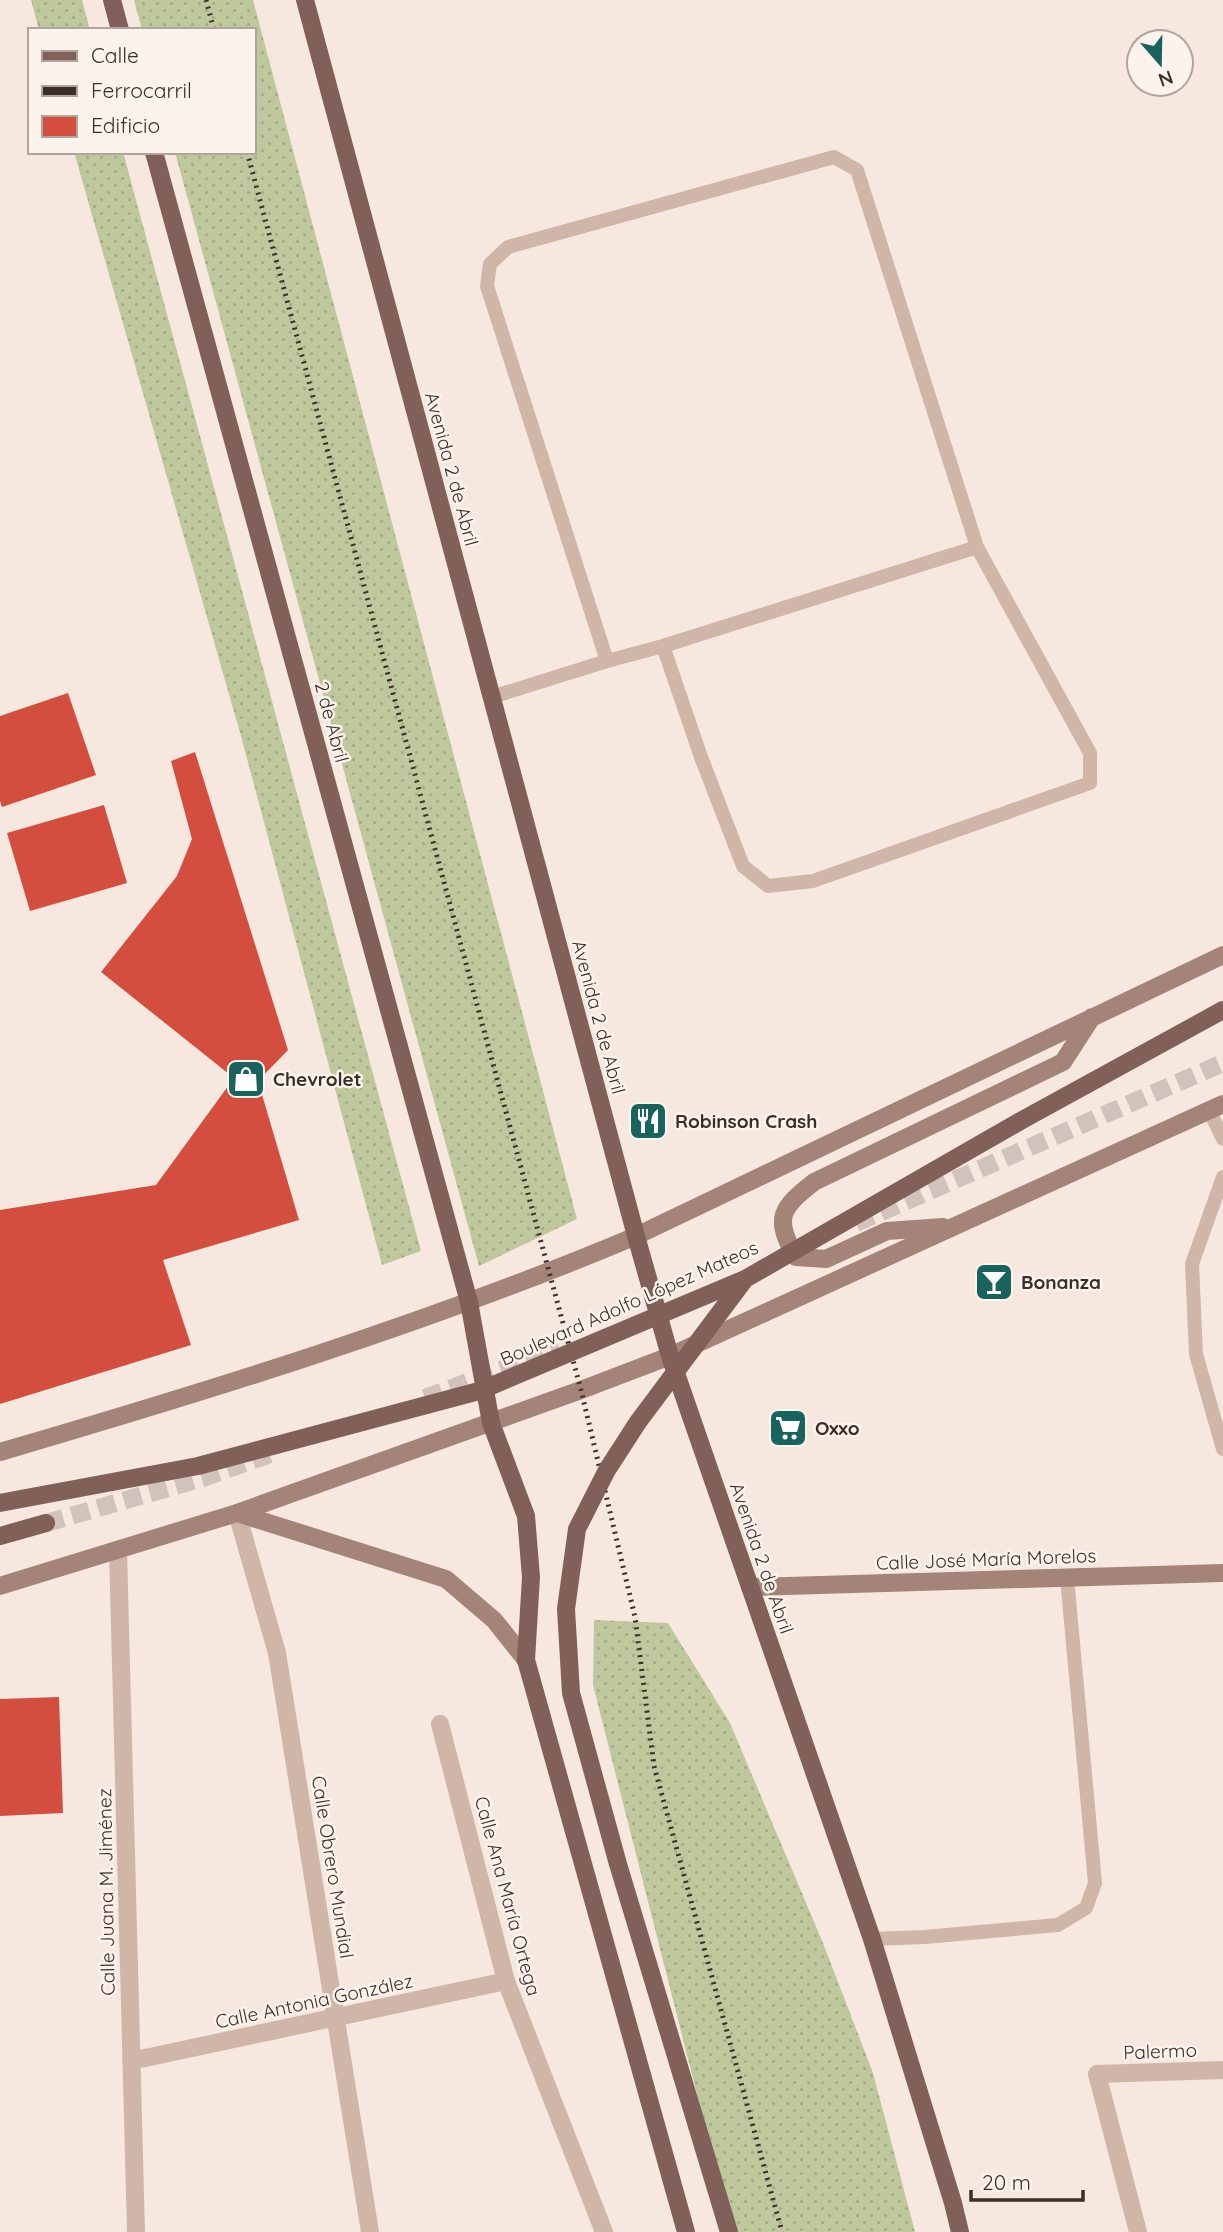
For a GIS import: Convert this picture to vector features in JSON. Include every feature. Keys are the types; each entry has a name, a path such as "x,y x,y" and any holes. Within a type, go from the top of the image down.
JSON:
{"main road":[{"path":"112,0 119,28"},
{"name":"Avenida 2 de Abril","path":"305,0 670,1356 872,1939 960,2232"},
{"name":"2 de Abril","path":"155,154 469,1302 491,1423 526,1516 531,1577 526,1660 687,2232"},
{"name":"Boulevard Adolfo López Mateos","path":"0,1503 198,1466 479,1391 745,1279 1024,1118 1223,1010"},
{"path":"729,2232 618,1864 571,1693 566,1609 577,1529 607,1470 638,1422 745,1279"},
{"path":"0,1536 46,1523"}],"street":[{"path":"0,1452 176,1400 469,1302 550,1272 636,1236 1223,955"},
{"path":"954,1227 887,1231 826,1259 796,1257 785,1238 782,1222 784,1212 797,1195 814,1182 1063,1062 1092,1017"},
{"path":"0,1586 237,1513 670,1356 1216,1107"},
{"path":"237,1513 446,1579 495,1620 526,1660"},
{"name":"Calle Obrero Mundial","path":"237,1513 277,1653 370,2232"},
{"name":"Calle Juana M. Jiménez","path":"118,1550 136,2232"},
{"name":"Calle José María Morelos","path":"750,1587 1223,1573"},
{"name":"Calle Ana María Ortega","path":"440,1724 506,1980 604,2232"},
{"name":"Calle Antonia González","path":"131,2061 506,1980"},
{"name":"Palermo","path":"1138,2232 1097,2074 1223,2070"}],"lane":[{"path":"607,661 487,286 490,264 508,247 834,157 857,170 977,547 1090,753 1090,783 813,881 768,886 743,866 701,757 663,646"},
{"path":"492,697 977,547"},
{"path":"1216,1107 1223,1139"},
{"path":"1223,1177 1192,1264 1196,1354 1223,1449"},
{"path":"872,1939 1058,1926 1086,1909 1095,1884 1067,1578"}],"green space":[{"path":"31,0 82,0 89,28 38,28"},
{"path":"134,0 253,0 577,1219 479,1266 176,154 256,154 256,28 141,28"},
{"path":"75,154 124,154 421,1251 382,1265 241,736"},
{"path":"594,1620 668,1623 730,1723 823,1943 873,2073 915,2232 732,2232 593,1685"}],"building":[{"path":"68,693 96,775 2,807 0,716"},
{"name":"Chevrolet","path":"195,752 288,1050 258,1081 299,1220 163,1260 191,1345 0,1404 0,1210 156,1185 234,1078 101,972 177,876 192,839 171,761"},
{"path":"104,805 127,883 30,911 7,833"},
{"path":"59,1697 63,1813 0,1816 0,1699"}],"tunnel":[{"path":"856,1223 1223,1063"},
{"path":"425,1398 559,1348"},
{"path":"46,1523 203,1478 273,1453"}],"railway":[{"path":"206,0 213,28"},
{"path":"248,154 581,1390 635,1617 654,1766 782,2232"}],"place":[{"name":"Chevrolet","path":"246,1079"},
{"name":"Robinson Crash","path":"648,1121"},
{"name":"Bonanza","path":"994,1282"},
{"name":"Oxxo","path":"788,1428"}]}
